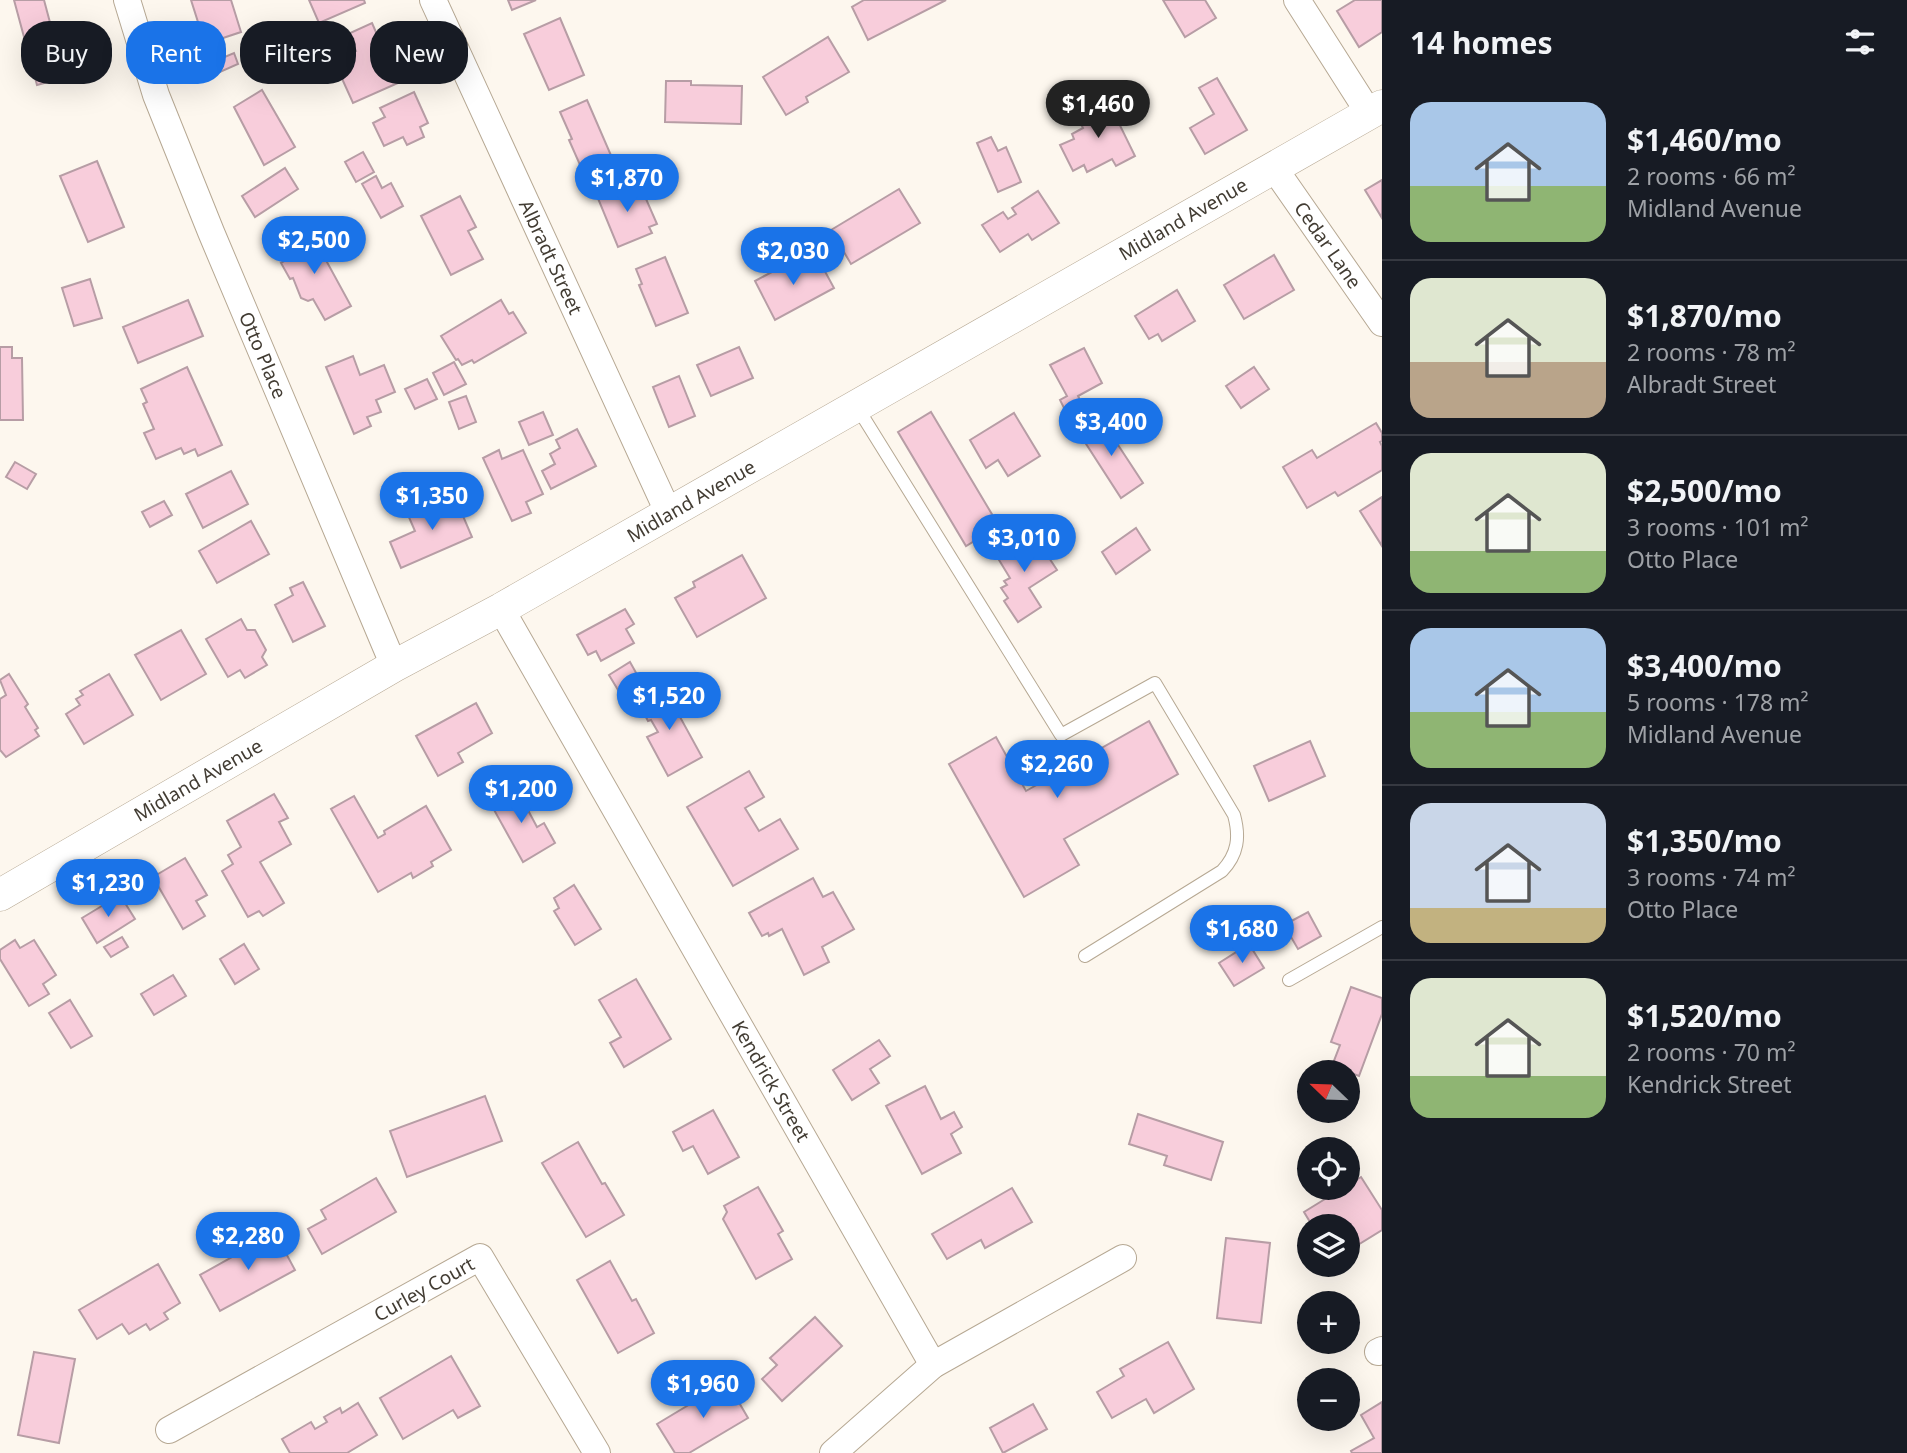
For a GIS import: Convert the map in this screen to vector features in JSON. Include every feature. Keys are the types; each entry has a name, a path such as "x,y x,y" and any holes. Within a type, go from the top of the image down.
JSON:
{"street":[{"name":"Otto Place","path":"127,0 161,107 211,232 394,666"},
{"name":"Albradt Street","path":"433,0 669,514"},
{"path":"1297,0 1376,110"},
{"name":"Midland Avenue","path":"0,895 394,666 669,514 1376,110"},
{"name":"Cedar Lane","path":"1273,167 1382,323"},
{"name":"Kendrick Street","path":"501,609 933,1365"},
{"name":"Curley Court","path":"169,1430 480,1257 597,1453"},
{"path":"833,1453 933,1365 1123,1258"}],"lane":[{"path":"856,407 1060,735 1155,682 1234,815 1238,830 1236,848 1232,860 1222,871 1085,956"},
{"path":"1289,980 1382,927"}],"building":[{"path":"14,0 44,0 50,21 21,21 21,26"},
{"path":"191,0 231,0 240,32 226,37 226,21 198,21"},
{"path":"309,0 364,0 365,3 318,21"},
{"path":"508,0 536,0 512,10"},
{"path":"864,0 946,0 868,40 852,7"},
{"path":"1163,0 1205,0 1216,18 1185,37"},
{"path":"1355,0 1382,0 1382,32 1359,47 1337,11"},
{"path":"560,18 584,75 549,90 524,34"},
{"path":"370,24 370,84 396,84 353,103 344,84 356,84 356,30"},
{"path":"828,37 849,72 806,97 808,102 786,115 763,77"},
{"path":"234,53 238,64 226,69 226,56"},
{"path":"1217,78 1247,130 1205,154 1190,128 1214,114 1199,88"},
{"path":"666,81 691,81 691,85 742,86 741,124 665,122"},
{"path":"262,90 295,147 264,165 234,107"},
{"path":"414,92 428,123 420,127 424,137 407,145 403,137 384,146 373,123 385,117 380,108"},
{"path":"587,100 613,160 584,174 560,112"},
{"path":"1108,101 1135,156 1116,166 1112,159 1087,172 1084,165 1073,171 1060,145 1074,139 1072,134 1083,128 1077,116"},
{"path":"991,137 998,151 1006,147 1021,182 998,192 977,143"},
{"path":"363,152 374,172 356,182 345,162"},
{"path":"97,161 124,227 88,242 60,176"},
{"path":"285,168 298,189 255,217 242,196"},
{"path":"376,176 382,188 391,183 403,206 381,218 362,184"},
{"path":"1382,180 1382,218 1365,190"},
{"path":"631,181 636,195 643,192 657,224 649,227 652,233 618,247 597,196"},
{"path":"899,189 920,223 851,264 831,230"},
{"path":"1038,191 1059,223 1032,240 1028,234 1000,252 982,225 1003,212 1008,219 1016,214 1012,208"},
{"path":"460,196 476,227 468,231 483,259 451,275 421,216"},
{"path":"310,231 351,306 325,320 313,299 308,301 301,298 293,278 290,279 281,263 288,259 281,247"},
{"path":"1274,255 1294,290 1244,319 1224,285"},
{"path":"665,257 688,313 656,326 639,285 642,284 636,269"},
{"path":"810,257 817,269 822,266 834,288 775,320 755,281 783,266 785,270"},
{"path":"90,279 102,318 74,326 62,288"},
{"path":"1177,290 1195,321 1162,341 1158,334 1149,339 1135,316"},
{"path":"188,300 203,336 138,363 123,327"},
{"path":"501,300 509,314 513,312 526,333 474,363 472,360 462,365 441,336"},
{"path":"0,347 12,347 12,358 22,358 23,420 0,420"},
{"path":"739,347 753,378 711,396 697,365"},
{"path":"1084,348 1102,383 1078,396 1086,412 1070,420 1060,400 1067,396 1050,365"},
{"path":"353,356 360,375 384,365 395,392 376,400 381,412 367,417 371,426 354,434 326,367"},
{"path":"454,362 466,384 444,395 433,373"},
{"path":"187,367 222,445 198,456 195,449 184,454 181,448 156,459 144,433 154,429 143,404 147,402 141,389"},
{"path":"1254,367 1269,389 1241,408 1226,386"},
{"path":"679,376 695,416 669,427 653,387"},
{"path":"427,379 437,399 415,409 405,389"},
{"path":"466,396 476,422 459,429 449,402"},
{"path":"543,412 553,435 529,445 519,422"},
{"path":"931,412 999,526 966,546 898,432"},
{"path":"1014,413 1040,456 1008,476 998,460 986,468 970,440"},
{"path":"1101,419 1143,483 1121,498 1079,433"},
{"path":"1376,423 1382,433 1382,470 1338,496 1335,492 1307,508 1283,467 1312,450 1317,458"},
{"path":"577,429 596,466 551,489 542,471 555,464 550,454 560,448 556,440"},
{"path":"499,450 502,459 523,450 543,494 526,502 531,513 512,521 483,458"},
{"path":"15,462 36,474 27,489 6,477"},
{"path":"231,471 248,504 203,528 186,494"},
{"path":"454,495 472,537 401,568 390,542 415,531 408,515"},
{"path":"1382,497 1382,546 1360,511"},
{"path":"164,501 172,515 150,527 142,512"},
{"path":"251,521 269,554 217,583 199,551"},
{"path":"1136,528 1150,550 1116,574 1102,552"},
{"path":"1032,532 1057,570 1029,588 1041,607 1018,622 1004,601 1008,598 1001,588 1007,585 1004,581 1010,578 996,555"},
{"path":"742,555 766,598 697,637 675,598 695,587 693,582"},
{"path":"303,582 325,626 293,642 275,605 293,595 290,588"},
{"path":"625,609 634,624 626,629 634,643 601,661 596,651 588,655 577,635"},
{"path":"241,619 247,630 255,630 266,650 262,657 267,665 245,678 240,670 228,677 206,639"},
{"path":"181,630 206,674 161,700 135,655"},
{"path":"630,662 639,678 618,690 609,675"},
{"path":"9,674 28,704 25,707 38,728 35,730 39,736 6,757 0,750 0,699 6,695 0,680"},
{"path":"109,674 133,715 84,744 66,714 80,705 76,699 83,695 80,691"},
{"path":"663,686 702,757 668,776 647,737 658,732 651,720 648,721 637,700"},
{"path":"476,703 492,733 458,753 463,762 438,776 416,736"},
{"path":"1149,721 1178,774 1064,839 1079,865 1024,897 949,764 996,737 1026,791"},
{"path":"1310,741 1325,776 1269,801 1254,766"},
{"path":"749,771 764,797 745,808 759,831 780,819 798,849 733,886 687,807"},
{"path":"511,787 517,799 521,797 537,827 544,823 555,843 523,862 488,799"},
{"path":"274,794 288,818 279,822 291,844 260,862 284,903 263,916 259,911 248,917 222,871 233,864 228,855 241,847 227,821"},
{"path":"354,796 378,838 385,834 384,831 426,806 451,850 431,862 433,866 413,878 411,873 378,892 331,809"},
{"path":"185,858 207,895 196,901 205,916 183,929 153,877"},
{"path":"813,878 823,897 833,892 854,929 822,947 829,962 804,975 782,929 769,936 768,933 762,936 749,913"},
{"path":"574,885 601,929 575,945 554,911 559,908 554,898"},
{"path":"120,895 135,919 97,943 82,918"},
{"path":"1308,912 1321,936 1298,949 1284,925"},
{"path":"122,937 128,947 111,957 104,947"},
{"path":"15,940 20,948 34,940 56,975 43,984 49,994 29,1006 0,959 0,950"},
{"path":"244,944 259,969 235,984 220,959"},
{"path":"1249,944 1264,968 1234,986 1219,963"},
{"path":"173,975 186,996 154,1015 141,994"},
{"path":"636,979 671,1039 624,1067 610,1043 621,1037 599,1000"},
{"path":"1351,987 1382,998 1382,1014 1360,1073 1360,1060 1334,1060 1340,1045 1331,1042"},
{"path":"70,1000 92,1036 71,1048 49,1013"},
{"path":"879,1040 890,1056 870,1069 879,1083 852,1100 833,1070"},
{"path":"925,1086 941,1119 954,1112 962,1127 951,1134 961,1153 922,1174 886,1106"},
{"path":"485,1096 502,1141 407,1177 390,1131"},
{"path":"713,1110 739,1157 708,1174 693,1146 683,1151 673,1132"},
{"path":"1138,1114 1223,1142 1211,1180 1164,1165 1167,1156 1129,1144"},
{"path":"578,1142 624,1215 586,1237 542,1163"},
{"path":"376,1178 396,1212 322,1254 308,1229 326,1219 321,1210"},
{"path":"1360,1178 1382,1210 1382,1230 1360,1244 1360,1214 1304,1212 1324,1200 1360,1200"},
{"path":"758,1187 783,1231 778,1234 792,1259 756,1279 723,1219 727,1212 724,1206"},
{"path":"1012,1188 1032,1222 985,1248 981,1240 947,1259 932,1234"},
{"path":"275,1233 295,1270 220,1311 200,1275"},
{"path":"1226,1238 1270,1243 1261,1323 1217,1318"},
{"path":"610,1261 632,1301 636,1299 654,1333 618,1353 577,1280"},
{"path":"158,1264 180,1303 164,1313 168,1319 150,1330 146,1324 129,1334 122,1324 97,1339 79,1310"},
{"path":"815,1317 842,1346 782,1401 762,1379 777,1365 770,1358"},
{"path":"1168,1342 1194,1389 1154,1413 1146,1399 1112,1418 1097,1392 1124,1376 1120,1369"},
{"path":"34,1352 75,1359 59,1443 18,1435"},
{"path":"451,1356 480,1406 458,1418 453,1410 403,1439 380,1398"},
{"path":"727,1382 748,1418 689,1453 675,1453 657,1424"},
{"path":"1382,1402 1382,1453 1352,1453 1351,1451 1374,1438 1361,1415"},
{"path":"358,1403 377,1435 347,1453 290,1453 282,1439 311,1422 315,1429 327,1422 324,1417 340,1408 342,1413"},
{"path":"1033,1404 1047,1429 1003,1453 990,1428"}]}
